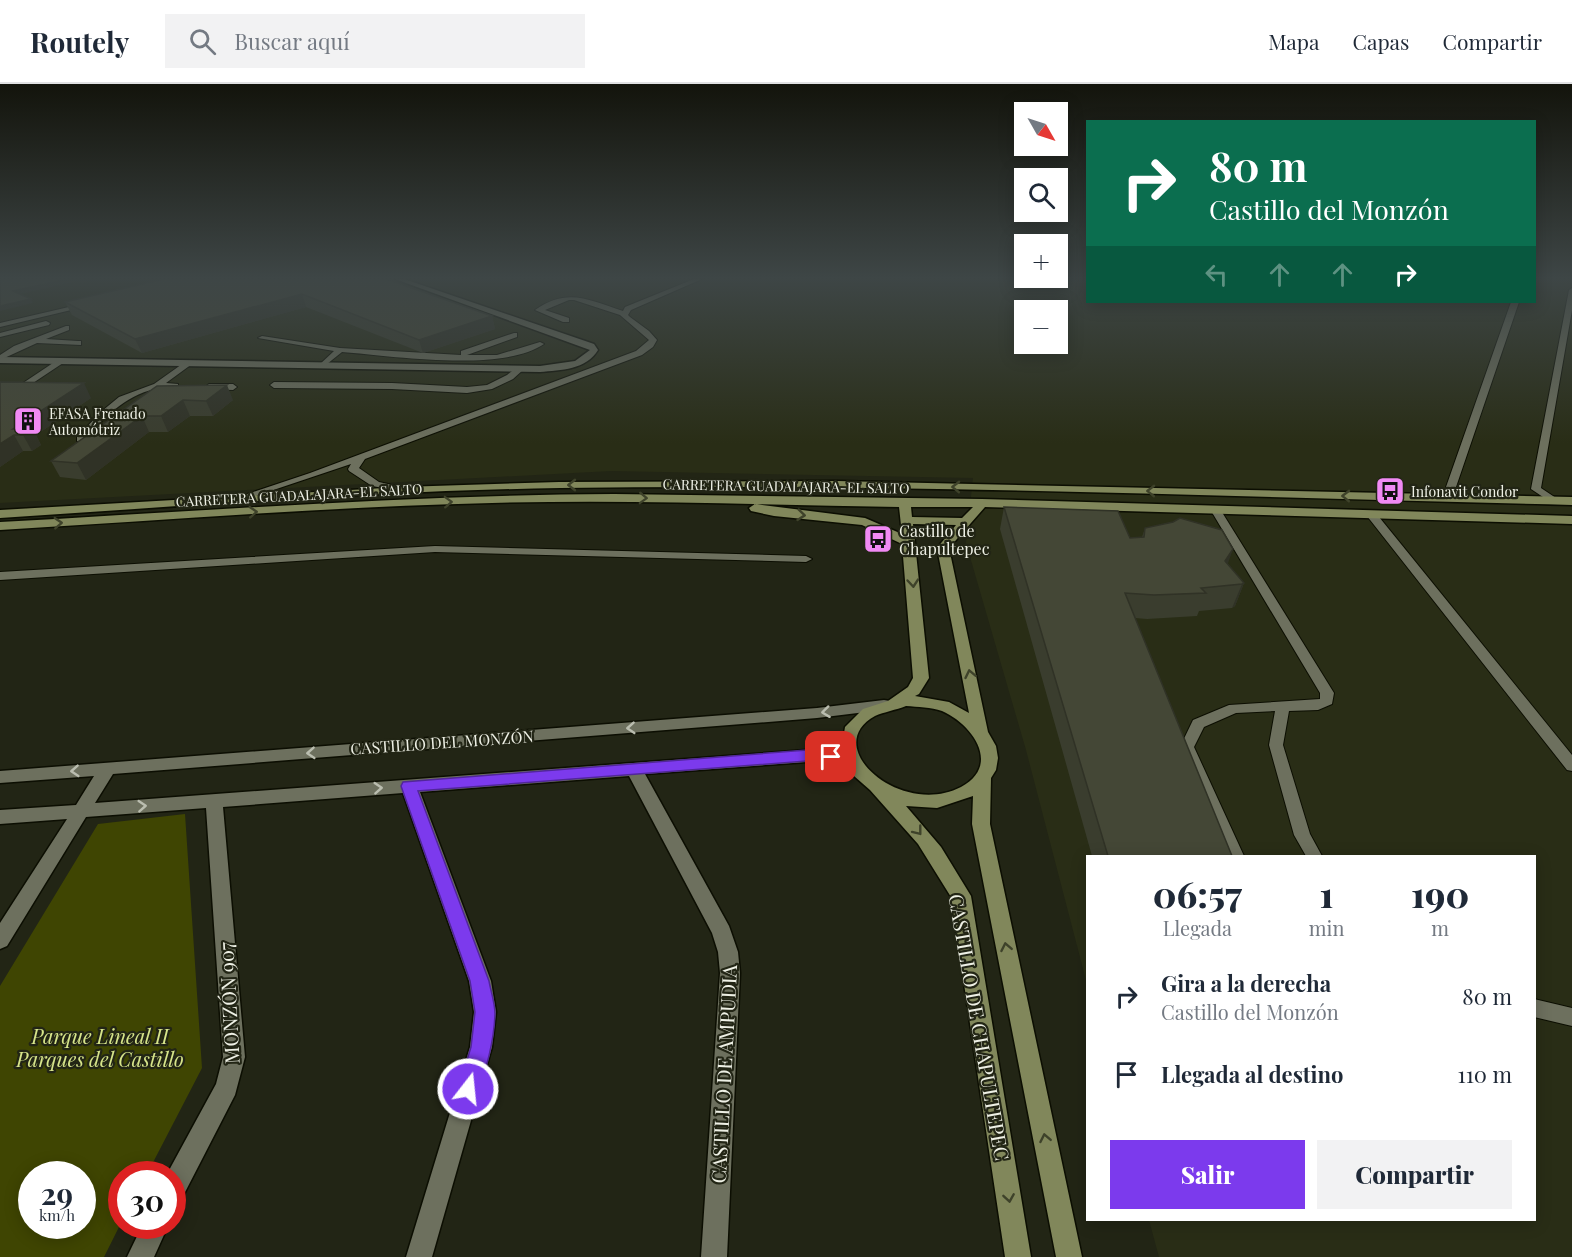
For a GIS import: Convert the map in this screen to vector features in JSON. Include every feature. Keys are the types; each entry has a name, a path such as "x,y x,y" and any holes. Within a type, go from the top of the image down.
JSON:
{"main road":[{"name":"CARRETERA GUADALAJARA-EL SALTO","path":"0,514 402,490 559,485 837,484 1572,501"},
{"name":"CARRETERA GUADALAJARA-EL SALTO","path":"0,526 487,500 635,498 905,504 982,503 1088,511 1215,509 1572,520"},
{"path":"723,501 774,512 865,522 909,542"},
{"path":"982,503 944,548 981,731 989,746 990,763 983,778 981,824 1069,1257"},
{"path":"905,504 921,678 914,690 866,714 853,726 848,742 850,759 860,775 878,789 900,798 926,801 949,799 969,790 983,778"},
{"path":"907,520 966,522"},
{"path":"889,704 927,702 949,708 967,718 981,731"},
{"name":"CASTILLO DE CHAPULTEPEC","path":"878,789 910,820 944,864 962,896 1018,1257"}],"street":[{"path":"0,359 520,369 554,368 587,358 594,350 591,346 556,334"},
{"name":"CASTILLO DEL MONZÓN","path":"0,777 817,713 889,704"},
{"path":"0,817 807,756 831,757 853,764"},
{"path":"0,940 108,768"},
{"name":"CASTILLO DE AMPUDIA","path":"634,770 722,932 728,952 730,973 714,1257"},
{"path":"409,786 480,981 485,1012 481,1047 419,1257"},
{"name":"MONZÓN 907","path":"186,1165 227,1087 233,1071 234,1057 214,801"},
{"path":"140,1257 149,1239"}],"lane":[{"path":"0,359 32,341 51,334"},
{"path":"229,502 362,457 639,352 650,345 653,340 649,334"},
{"path":"1456,498 1451,487 1504,334"},
{"path":"1552,500 1536,489 1565,334"},
{"path":"453,357 514,335"},
{"path":"262,338 376,354 453,357 497,357 540,344"},
{"path":"32,341 78,343"},
{"path":"322,366 340,350"},
{"path":"24,385 62,361"},
{"path":"157,386 188,364"},
{"path":"274,385 392,386 467,390 489,387 510,377 520,369"},
{"path":"80,439 115,402 133,392 157,386 190,386"},
{"path":"201,386 233,387"},
{"path":"362,457 353,469 376,484 402,490"},
{"path":"1215,509 1327,693 1328,701 1318,705 1234,708 1198,724 1187,747 1236,855"},
{"path":"1371,514 1391,536 1572,766"},
{"path":"0,576 435,549 806,559"},
{"path":"1283,706 1276,745 1302,835 1313,855"},
{"path":"1536,1008 1572,1017"}],"shaded area":[{"path":"0,334 1014,334 1014,354 1068,354 1068,334 1572,334 1572,1257 1159,1257 1149,1221 1536,1221 1536,855 1086,855 1086,980 1026,750 966,543 973,478 611,471 0,503"}],"green space":[{"name":"Parque Lineal II Parques del Castillo","path":"185,814 202,1068 154,1161 108,1161 108,1239 113,1239 104,1257 0,1257 0,986 98,824"}],"building":[{"path":"125,334 155,334 135,339"},
{"path":"403,334 438,334 419,340"},
{"path":"0,382 84,383 13,429 32,429 23,435 14,435 0,444"},
{"path":"227,385 206,401 183,400 161,416 142,416 77,463 51,461 157,386"},
{"path":"1004,507 1118,511 1130,538 1144,537 1145,528 1173,522 1180,518 1222,530 1233,549 1225,561 1244,583 1201,588 1206,593 1154,595 1125,593 1232,855 1108,855"}],"place":[{"name":"EFASA Frenado Automótriz","path":"28,421"},
{"name":"Infonavit Condor","path":"1390,491"},
{"name":"Castillo de Chapultepec","path":"878,539"}],"route":[{"path":"468,1089 481,1047 485,1012 480,981 409,786 807,756 831,757"}]}
